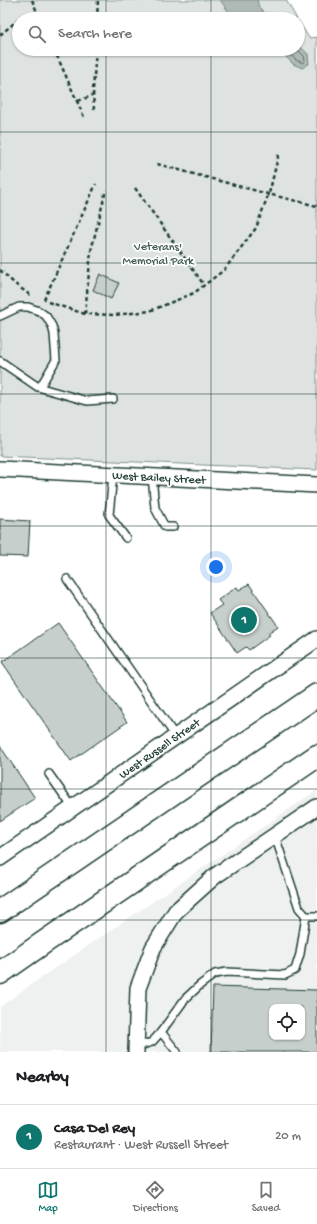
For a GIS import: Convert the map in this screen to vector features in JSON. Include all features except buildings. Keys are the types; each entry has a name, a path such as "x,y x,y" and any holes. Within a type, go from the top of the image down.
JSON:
{"highway":[{"path":"0,911 317,695"},
{"path":"0,974 317,756"}],"street":[{"name":"West Bailey Street","path":"0,469 317,485"},
{"name":"West Russell Street","path":"0,858 317,639"},
{"path":"136,1050 138,988 153,948 176,911 215,876 317,807"}],"lane":[{"path":"0,316 19,307 28,307 39,311 46,316 52,326 56,360 40,387"},
{"path":"0,361 40,387 87,401 113,399"},
{"path":"113,475 109,515 126,538"},
{"path":"152,476 155,508 165,527 173,527"},
{"path":"67,579 176,737"},
{"path":"49,774 73,808"},
{"path":"274,836 299,908 306,916 317,916"},
{"path":"136,1050 152,1042 185,999 215,974 227,972 285,975 295,970 300,954 306,916"},
{"path":"161,1032 177,1052"}],"path":[{"path":"32,0 37,12"},
{"path":"97,12 98,0"},
{"path":"0,35 12,25"},
{"path":"57,56 84,117"},
{"path":"94,110 96,56"},
{"path":"78,101 94,95"},
{"path":"96,184 44,300 85,314 115,315 150,311 194,293 224,270 256,228 268,194 279,153"},
{"path":"157,164 317,206"},
{"path":"136,188 204,285"},
{"path":"85,314 91,251 106,190"},
{"path":"0,270 29,295 36,298"}],"shaded area":[{"path":"317,790 317,1052 0,1052 0,1007"}],"green space":[{"name":"Veterans' Memorial Park","path":"0,0 286,0 293,12 12,12 12,56 305,56 305,31 309,38 317,37 317,470 0,456"}],"water":[{"path":"220,0 257,0 259,7 264,12 229,12"},
{"path":"305,51 308,54 309,64 302,68 293,64 285,56 305,56"}],"place":[{"name":"Casa Del Rey","path":"244,620"}]}
